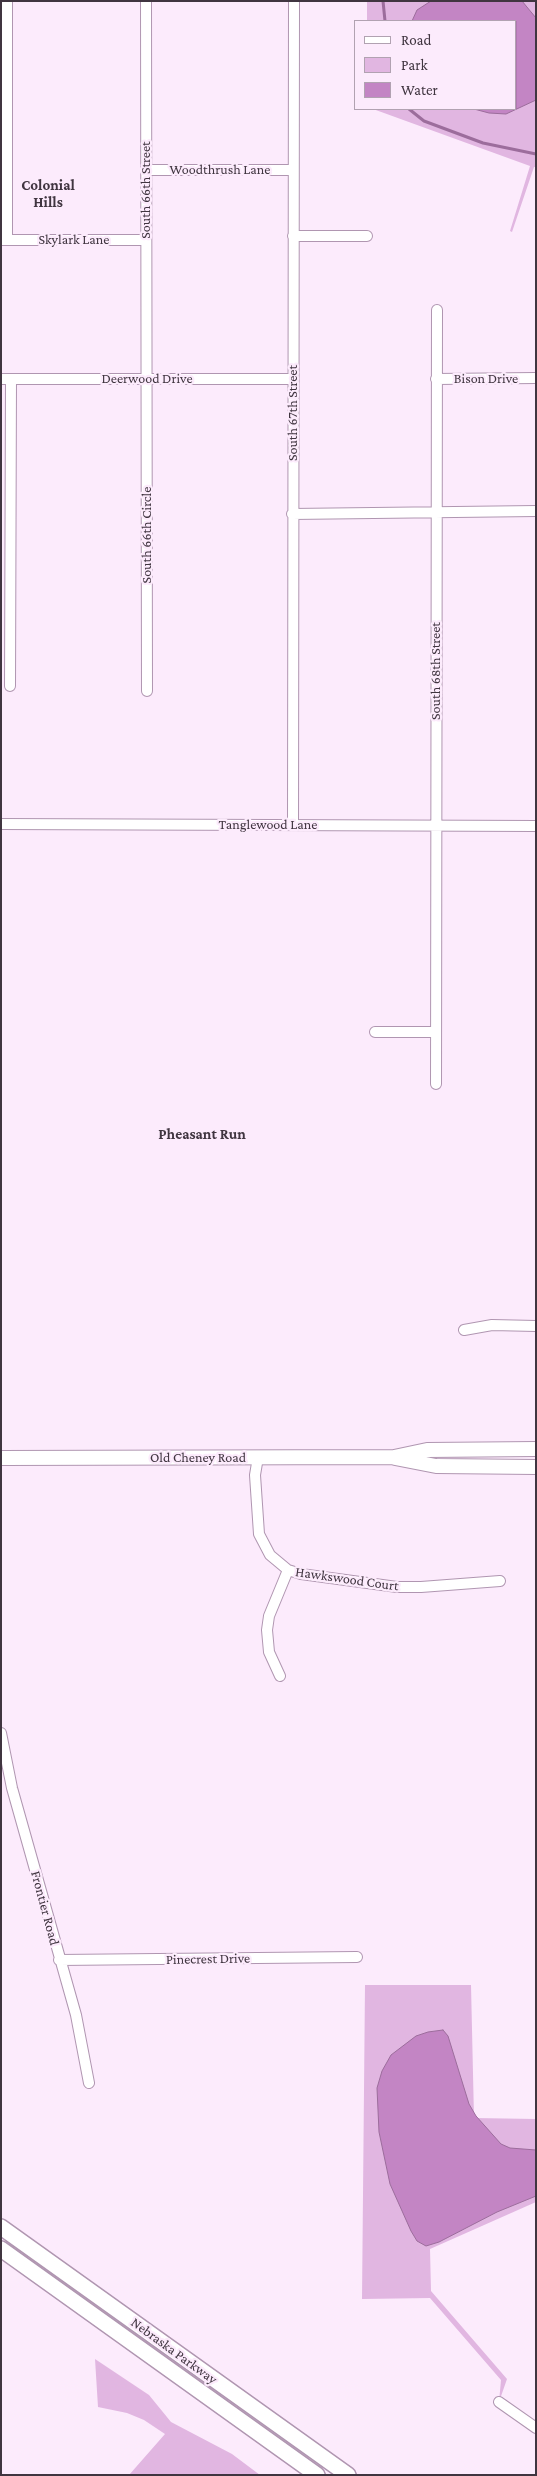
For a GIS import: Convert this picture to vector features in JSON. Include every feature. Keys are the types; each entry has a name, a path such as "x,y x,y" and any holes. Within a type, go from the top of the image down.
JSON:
{"main road":[{"name":"Old Cheney Road","path":"1,1458 394,1457 427,1450 536,1449"},
{"name":"Old Cheney Road","path":"394,1457 436,1466 536,1467"},
{"name":"Nebraska Parkway","path":"1,2227 348,2475"},
{"name":"Nebraska Parkway","path":"1,2249 317,2475"}],"street":[{"path":"4,240 7,1"},
{"name":"South 66th Street","path":"146,1 147,379"},
{"name":"South 67th Street","path":"292,825 294,1"},
{"name":"Woodthrush Lane","path":"146,170 293,170"},
{"path":"293,236 367,236"},
{"name":"Skylark Lane","path":"4,240 146,240"},
{"name":"South 68th Street","path":"436,1084 437,310"},
{"name":"Bison Drive","path":"436,379 536,378"},
{"path":"6,379 10,686"},
{"name":"Deerwood Drive","path":"6,379 293,379"},
{"name":"South 66th Circle","path":"147,379 147,691"},
{"path":"292,514 536,512"},
{"name":"Tanglewood Lane","path":"1,824 536,826"},
{"path":"375,1032 436,1032"},
{"path":"464,1330 492,1325 536,1326"},
{"name":"Hawkswood Court","path":"258,1457 255,1475 260,1534 270,1555 288,1570 309,1575 397,1587 500,1581"},
{"path":"280,1676 269,1652 267,1630 269,1616 288,1570"},
{"name":"Frontier Road","path":"1,1733 12,1788 76,2015 89,2083"},
{"name":"Pinecrest Drive","path":"59,1960 357,1957"},
{"path":"499,2402 536,2428"}],"green space":[{"path":"367,1 536,1 536,167 534,167 512,232 510,231 530,166 376,110 517,110 517,20 367,20"},
{"path":"365,1985 471,1985 474,2118 536,2119 536,2202 430,2249 431,2291 507,2379 499,2402 501,2380 430,2298 362,2299"},
{"path":"95,2359 149,2395 171,2422 232,2454 260,2475 129,2475 165,2434 144,2420 127,2413 98,2407"}],"water":[{"path":"431,1 522,1 536,18 536,100 517,109 517,20 412,20 417,10"},
{"path":"478,110 515,110 506,114"},
{"path":"443,2030 448,2036 469,2104 476,2116 501,2144 510,2148 536,2150 536,2196 497,2212 439,2242 426,2246 417,2241 411,2231 390,2184 379,2132 377,2088 382,2071 391,2055 416,2036"}],"waterway":[{"path":"383,1 385,20"},
{"path":"410,110 424,121 483,143 536,154"}],"district":[{"name":"Colonial Hills","path":"48,194"},
{"name":"Pheasant Run","path":"202,1134"}]}
